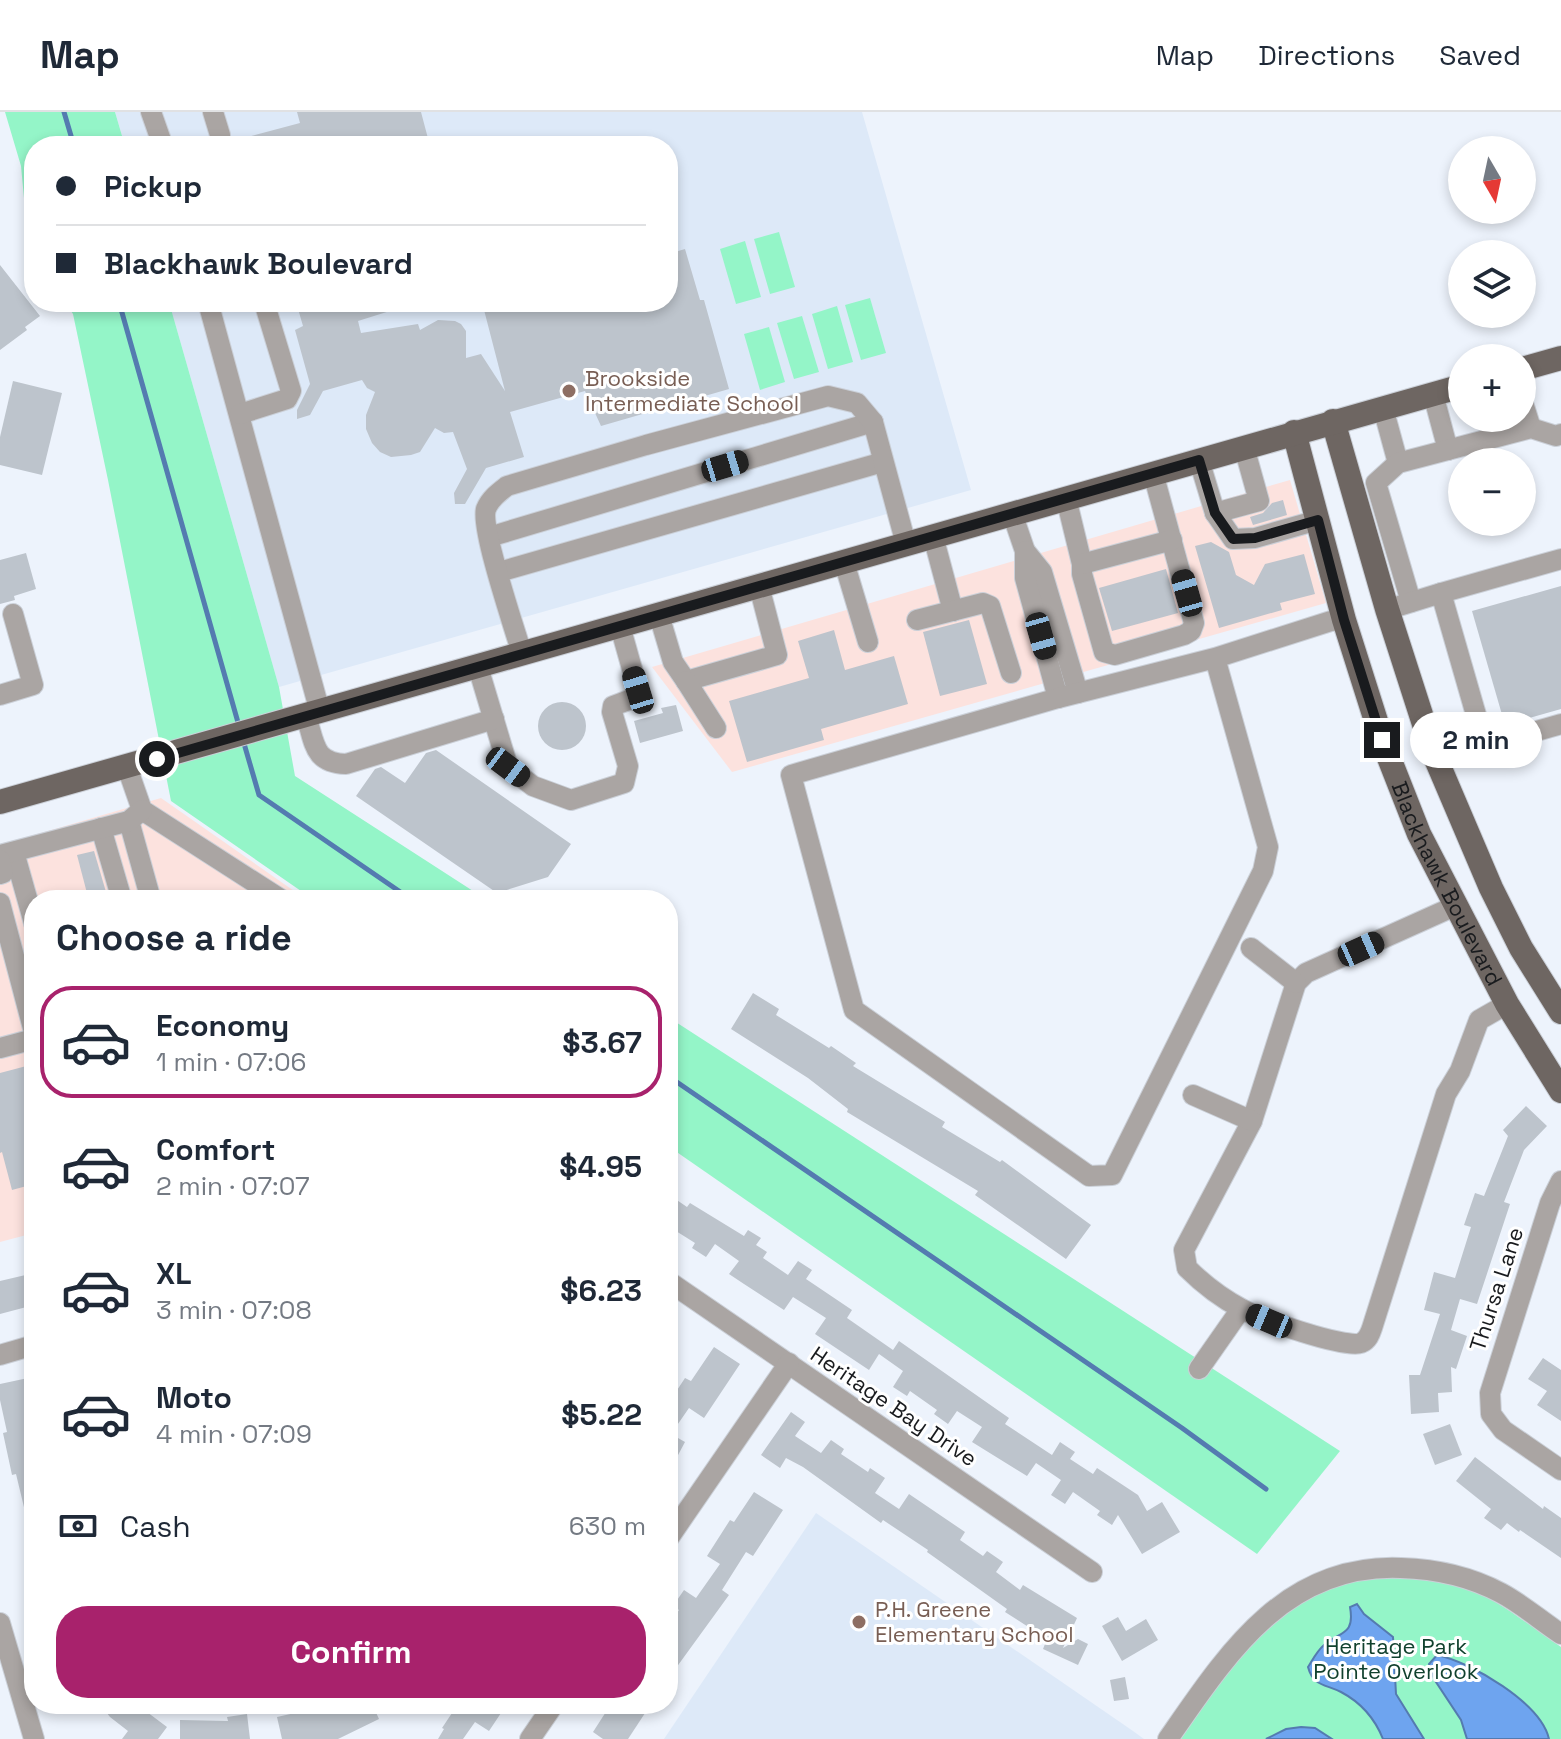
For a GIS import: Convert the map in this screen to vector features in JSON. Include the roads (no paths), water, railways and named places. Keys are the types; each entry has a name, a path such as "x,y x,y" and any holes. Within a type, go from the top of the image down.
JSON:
{"main road":[{"path":"1536,365 1561,358"},
{"path":"0,802 1448,390"},
{"name":"Blackhawk Boulevard","path":"1333,421 1399,606 1436,760 1491,888 1521,948 1561,1012"},
{"name":"Blackhawk Boulevard","path":"1294,432 1344,620 1388,754 1419,834 1507,1004 1561,1091"},
{"path":"1344,620 1399,606"},
{"path":"1455,906 1491,888"}],"street":[{"path":"151,112 159,136"},
{"path":"213,112 220,136"},
{"path":"211,312 240,414 313,714 320,756 331,763 346,764 494,719"},
{"path":"240,414 287,399 291,391 267,312"},
{"path":"1433,394 1448,450 1398,463 1376,483 1399,606 1561,559"},
{"path":"522,654 489,537 486,511 495,495 507,486 646,445 828,396 857,403 873,422 906,544"},
{"path":"1383,408 1398,463"},
{"path":"489,537 873,422"},
{"path":"1536,430 1556,436 1561,434"},
{"path":"1456,448 1516,432"},
{"path":"1215,513 1259,501 1244,447"},
{"path":"1199,460 1215,513 1233,539 1245,540 1318,520"},
{"path":"499,572 883,462"},
{"path":"1066,498 1082,574 1104,652 1115,655 1191,631 1195,619 1153,473"},
{"path":"1012,513 1025,551 1042,572 1068,696"},
{"path":"933,536 953,611"},
{"path":"1082,564 1172,540"},
{"path":"844,562 868,642"},
{"path":"686,681 777,655 759,586"},
{"path":"1441,593 1485,746"},
{"path":"917,620 983,603 990,606 1011,673"},
{"path":"0,695 33,685 13,614"},
{"path":"659,615 673,662 716,728"},
{"path":"1215,658 1268,847 1263,871 1112,1175 1089,1176 854,1010 791,775 1068,696 1215,658 1331,621 1344,620"},
{"path":"478,667 508,767 533,786 571,800 624,783 628,766 612,712 613,706 634,698 638,690 620,626"},
{"path":"1436,760 1561,724"},
{"path":"127,767 149,890"},
{"path":"5,856 136,816 265,890"},
{"path":"101,828 119,890"},
{"path":"0,874 3,873 5,856"},
{"path":"5,856 24,900"},
{"path":"0,903 24,994"},
{"path":"1455,906 1306,973 1296,983 1252,1121 1189,1240 1184,1256 1192,1274 1241,1309 1269,1321 1340,1343 1359,1344 1366,1340 1446,1094 1460,1071 1479,1020 1507,1004"},
{"path":"1251,948 1296,983"},
{"path":"0,1048 24,1042"},
{"path":"1193,1095 1252,1121"},
{"name":"Thursa Lane","path":"1561,1181 1550,1203 1490,1393 1491,1414 1503,1430 1561,1470"},
{"name":"Heritage Bay Drive","path":"678,1288 1092,1572"},
{"path":"1199,1369 1241,1309"},
{"path":"0,1355 24,1348"},
{"path":"678,1524 789,1363"},
{"path":"1168,1739 1223,1660 1267,1614 1309,1587 1345,1572 1427,1569 1458,1577 1500,1593 1561,1634"},
{"path":"0,1623 24,1705"},
{"path":"27,1714 34,1739"},
{"path":"530,1739 547,1714"}],"water":[{"path":"1357,1604 1364,1614 1393,1637 1396,1694 1424,1739 1383,1739 1361,1706 1341,1692 1320,1684 1310,1673 1308,1667 1319,1650 1348,1628 1350,1607"},
{"path":"1437,1655 1468,1666 1519,1698 1543,1725 1549,1739 1467,1739 1461,1720 1434,1679 1429,1664"},
{"path":"1315,1728 1332,1739 1266,1739 1286,1729"}],"waterway":[{"path":"64,112 71,136"},
{"path":"122,312 239,726"},
{"path":"243,740 259,795 397,890"},
{"path":"678,1083 1182,1428 1266,1489"}],"place":[{"name":"Brookside Intermediate School","path":"569,391"},
{"name":"P.H. Greene Elementary School","path":"859,1622"}],"park label":[{"name":"Heritage Park Pointe Overlook","path":"1396,1658"}]}
